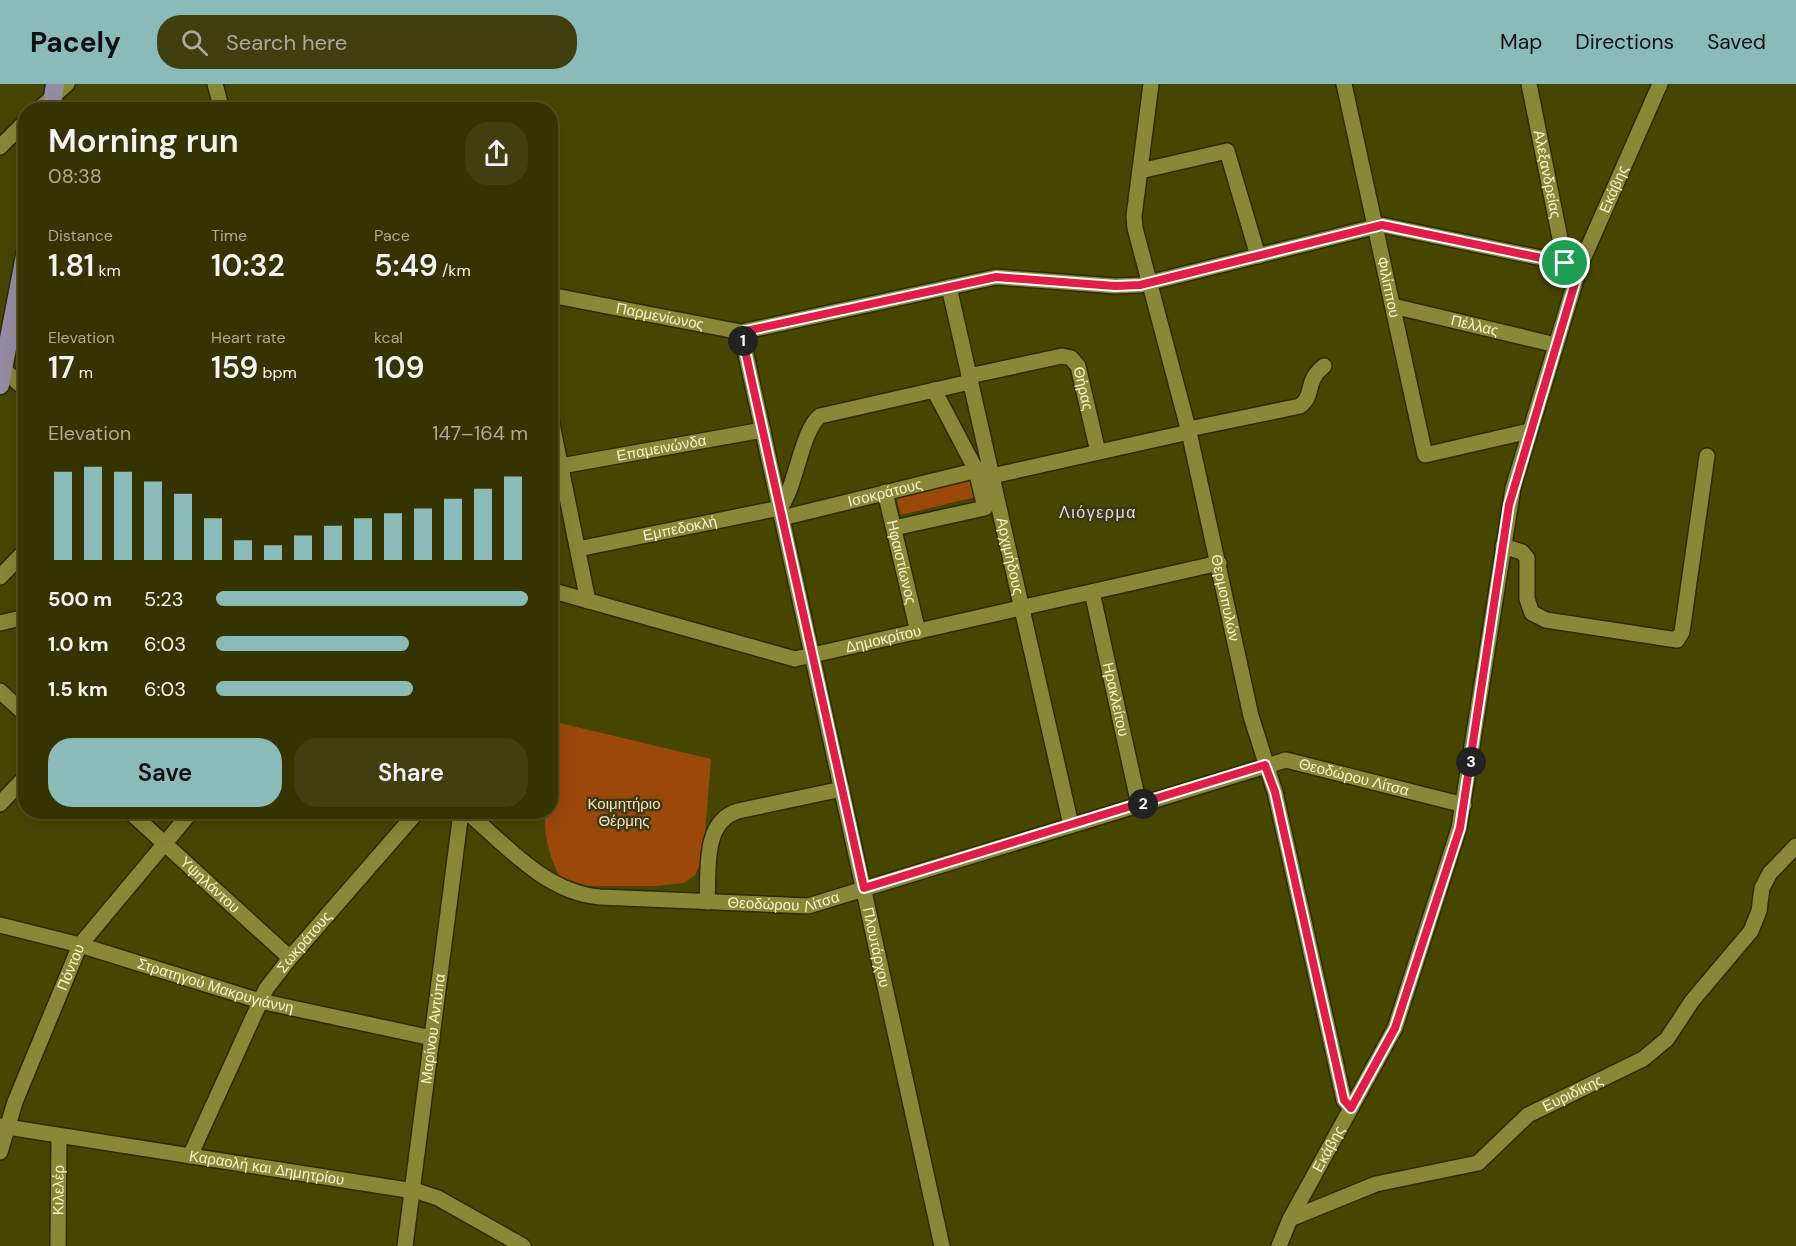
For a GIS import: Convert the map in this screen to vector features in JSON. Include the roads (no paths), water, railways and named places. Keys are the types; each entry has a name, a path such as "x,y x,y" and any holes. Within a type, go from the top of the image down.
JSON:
{"main road":[{"path":"1,373 18,289"}],"street":[{"path":"215,84 220,102"},
{"name":"Θερμοπυλών","path":"1151,84 1134,221 1189,431 1251,716 1275,792 1344,1100 1351,1108"},
{"name":"Φιλίππου","path":"1344,84 1377,225 1425,455 1529,432"},
{"name":"Αλεξανδρείας","path":"1528,84 1573,265"},
{"name":"Εκάβης","path":"1290,1219 1395,1028 1460,828 1509,505 1556,345 1573,265 1660,84"},
{"path":"0,147 18,130"},
{"path":"1140,171 1227,151 1258,256"},
{"name":"Παρμενίωνος","path":"558,297 741,332 1008,276 1115,286 1149,283 1377,225 1394,225 1573,265"},
{"name":"Αρχιμήδους","path":"949,287 970,379 986,471 1022,608 1071,825"},
{"name":"Πέλλας","path":"1394,306 1556,345"},
{"name":"Πλουτάρχου","path":"741,332 942,1246"},
{"name":"Θήρας","path":"970,379 1062,356 1071,357 1078,366 1098,452"},
{"name":"Ισοκράτους","path":"781,513 986,471 1098,452 1300,405 1307,398 1312,376 1324,366"},
{"path":"1,373 18,385"},
{"path":"781,513 811,426 820,416 934,390 970,379"},
{"path":"894,528 985,508 986,471 934,390"},
{"name":"Επαμεινώνδα","path":"561,466 763,430"},
{"path":"558,452 588,601"},
{"path":"1503,546 1522,552 1527,558 1527,599 1532,613 1546,620 1677,640 1682,632 1707,456"},
{"name":"Ηφαιστίωνος","path":"885,492 918,632"},
{"name":"Εμπεδοκλή","path":"578,549 781,513"},
{"path":"0,577 18,558"},
{"name":"Δημοκρίτου","path":"558,592 795,659 1219,563"},
{"name":"Ηρακλείτου","path":"1092,592 1138,805"},
{"path":"0,623 18,619"},
{"path":"0,691 18,708"},
{"name":"Θεοδώρου Λίτσα","path":"475,819 546,878 573,893 600,897 808,906 1265,765 1289,760 1464,805"},
{"path":"0,804 18,785"},
{"path":"707,902 713,836 719,820 738,811 842,789"},
{"name":"Υψηλάντου","path":"138,819 290,958"},
{"name":"Πόντου","path":"0,1152 3,1127 80,945 185,819"},
{"name":"Σωκράτους","path":"189,1156 260,1000 290,958 411,819"},
{"name":"Μαρίνου Αντύπα","path":"405,1246 460,819"},
{"name":"Ευριδίκης","path":"1290,1219 1376,1184 1478,1163 1528,1115 1643,1059 1666,1039 1692,1001 1751,931 1766,881 1796,846"},
{"name":"Στρατηγού Μακρυγιάννη","path":"0,925 80,945 260,1000 432,1038"},
{"name":"Καραολή και Δημητρίου","path":"3,1127 413,1191 438,1198 523,1246"},
{"name":"Κιλελέρ","path":"58,1246 59,1136"},
{"path":"1279,1246 1290,1219"}],"district":[{"name":"Λιόγερμα","path":"1098,512"}],"park label":[{"name":"Κοιμητήριο Θέρμης","path":"624,812"}]}
